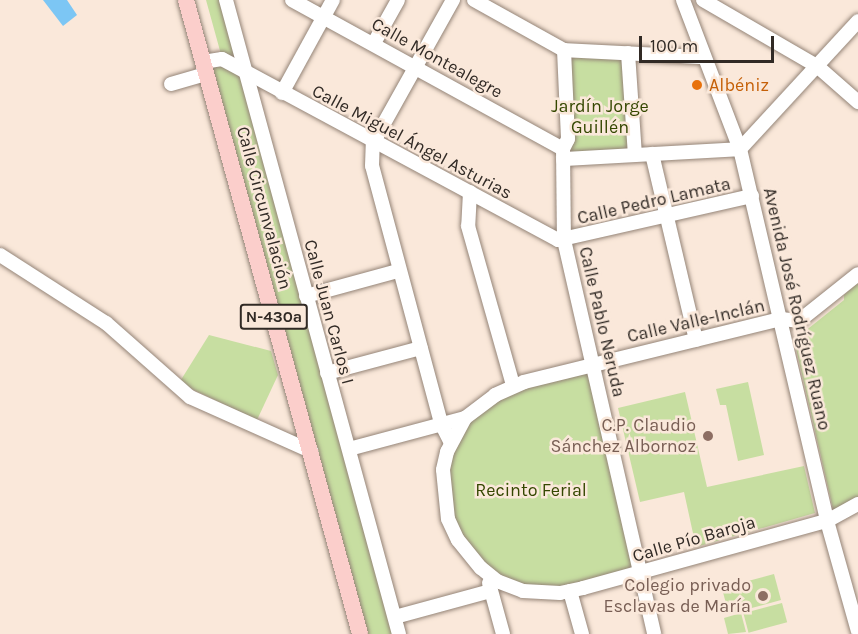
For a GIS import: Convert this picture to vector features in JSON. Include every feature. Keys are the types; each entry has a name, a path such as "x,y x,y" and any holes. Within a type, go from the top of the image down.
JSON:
{"main road":[{"name":"Calle Circunvalación","path":"186,0 360,634"}],"street":[{"name":"Calle Juan Carlos I","path":"226,0 399,634"},
{"name":"Calle Montealegre","path":"292,0 374,43 563,154"},
{"path":"282,93 333,0"},
{"path":"374,43 398,0"},
{"path":"451,443 441,423 398,271 372,166 373,142 417,68 453,0"},
{"path":"474,0 564,50 703,57"},
{"name":"Avenida José Rodríguez Ruano","path":"683,0 703,57 740,148 827,521 858,632"},
{"path":"703,0 817,66 858,102"},
{"path":"563,154 635,155 740,148 858,21"},
{"name":"Calle Pablo Neruda","path":"564,50 568,139 563,154 564,240 654,634"},
{"path":"628,53 635,155"},
{"name":"Calle Miguel Ángel Asturias","path":"171,84 222,59 373,142 564,240"},
{"path":"652,154 696,340"},
{"path":"470,192 468,226 513,386"},
{"name":"Calle Pedro Lamata","path":"564,240 667,218 752,196"},
{"path":"0,255 115,330 189,397 311,451"},
{"path":"306,296 398,271"},
{"name":"Calle Valle-Inclán","path":"349,448 465,418 513,386 593,364 781,319 799,321 858,274"},
{"path":"327,373 421,348"},
{"path":"465,418 451,443 442,479 445,508 458,540 486,573 503,634"},
{"name":"Calle Pío Baroja","path":"486,573 505,585 523,591 570,591 827,521 858,504"},
{"path":"395,617 491,591"},
{"path":"570,591 582,634"}],"green space":[{"path":"206,0 226,0 399,634 360,634 203,63 222,58"},
{"name":"Jardín Jorge Guillén","path":"564,50 628,53 635,155 563,159"},
{"path":"858,283 858,497 837,511 833,509 794,340 844,300 844,295"},
{"path":"209,335 271,351 278,375 257,420 179,383"},
{"name":"Recinto Ferial","path":"593,364 640,573 536,593 481,568 445,508 455,435 488,400"},
{"path":"748,382 764,455 738,461 726,405 720,405 716,389"},
{"path":"685,392 707,487 804,466 815,513 696,547 684,492 640,502 618,408"},
{"path":"774,574 781,600 729,614 722,588"},
{"path":"782,603 787,622 749,633 743,613"},
{"path":"741,613 746,632 728,634 724,618"}],"water":[{"path":"43,0 67,0 77,15 63,26"}],"place":[{"name":"Albéniz","path":"697,85"},
{"name":"C.P. Claudio Sánchez Albornoz","path":"708,436"},
{"name":"Colegio privado Esclavas de María","path":"763,596"}]}
